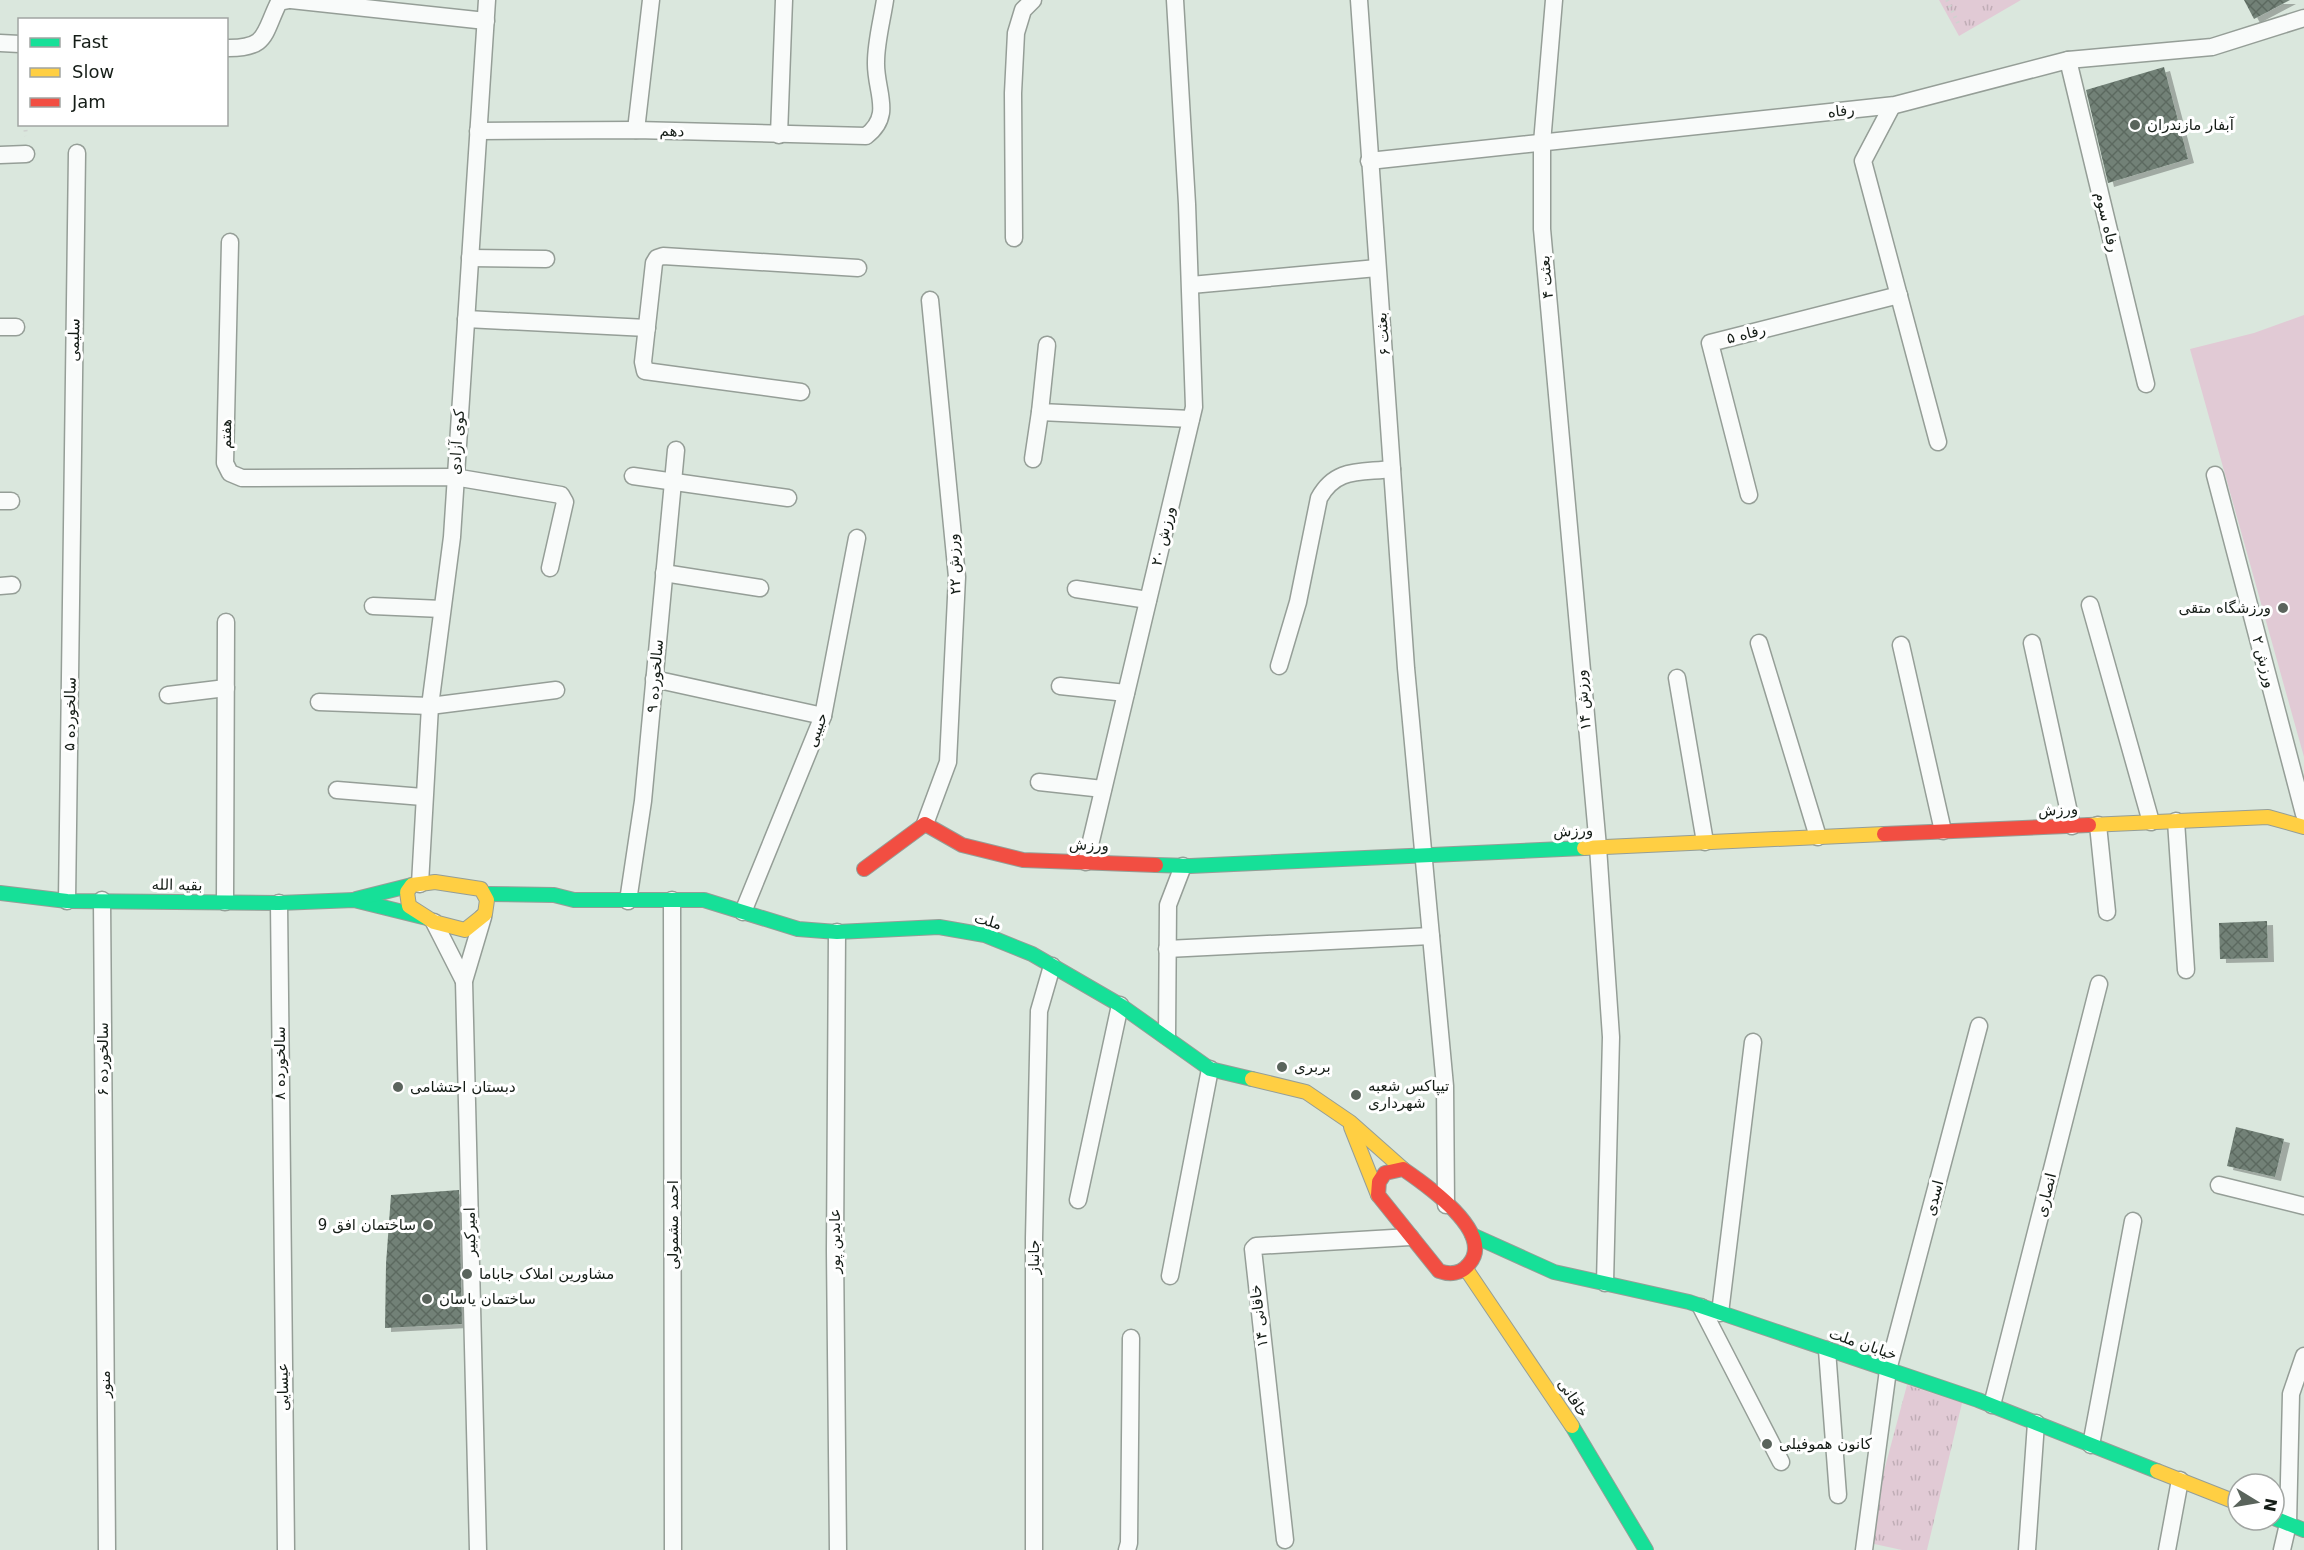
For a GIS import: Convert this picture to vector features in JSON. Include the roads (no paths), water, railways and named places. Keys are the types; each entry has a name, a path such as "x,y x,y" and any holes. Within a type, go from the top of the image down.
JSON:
{"main road":[{"name":"ورزش","path":"925,824 962,845 1023,860 1183,866 2176,821 2268,818 2304,827"},
{"path":"864,869 925,824"},
{"path":"354,900 416,884 455,883 475,886 486,894 554,895 574,900"},
{"path":"416,884 407,892 409,906 430,920"},
{"name":"بقیه الله","path":"0,893 67,901 279,903 354,900"},
{"path":"484,914 486,894"},
{"path":"354,900 465,930 484,914 574,900"},
{"name":"ملت","path":"574,900 704,900 798,929 837,932 939,927 985,935 1032,954 1120,1005 1167,1036 1210,1069 1306,1092 1350,1122 1446,1205 1472,1235"},
{"path":"1350,1122 1378,1195 1429,1262 1444,1274 1466,1269 1475,1255 1472,1235"},
{"path":"1378,1195 1379,1182 1385,1173 1403,1169"},
{"name":"خیابان ملت","path":"1472,1235 1554,1272 1701,1307 1992,1405 2226,1498"},
{"name":"خاقانی","path":"1466,1269 1571,1424 1646,1550"}],"street":[{"name":"کوی آزادی","path":"416,884 430,706 452,537 454,477 487,0"},
{"path":"636,130 651,0"},
{"path":"779,135 784,0"},
{"name":"دهم","path":"478,131 636,130 866,136 878,127 882,112 876,62 885,0"},
{"path":"1014,237 1013,93 1016,33 1023,10 1033,0"},
{"name":"ورزش ۲۰","path":"1086,862 1194,406 1191,285 1175,0"},
{"name":"بعثت ۶","path":"1359,0 1406,668 1445,1086 1446,1205"},
{"name":"بعثت ۴","path":"1554,0 1542,143 1542,229 1571,553"},
{"path":"228,48 246,48 258,44 286,1 486,21"},
{"name":"رفاه","path":"1369,161 1892,105 2068,60 2212,46 2304,18"},
{"path":"0,44 18,44"},
{"name":"رفاه سوم","path":"2068,60 2146,384"},
{"path":"1892,105 1863,160 1938,442"},
{"name":"سلیمی","path":"72,527 77,153"},
{"path":"0,154 26,154"},
{"name":"هفتم","path":"230,242 225,463 230,473 242,478 454,477 561,495 565,502 550,568"},
{"path":"470,258 546,259"},
{"path":"801,392 645,371 643,362 654,264 657,258 858,267"},
{"path":"1191,285 1377,268"},
{"name":"رفاه ۵","path":"1749,495 1710,343 1899,295"},
{"name":"ورزش ۲۲","path":"925,824 948,762 957,577 930,300"},
{"path":"466,319 647,328"},
{"path":"1033,459 1047,345"},
{"path":"1040,412 1191,419"},
{"name":"سالخورده ۹","path":"628,901 643,801 676,450"},
{"path":"1279,666 1298,602 1319,498 1326,484 1336,476 1392,468"},
{"name":"ورزش ۲","path":"2215,475 2304,814"},
{"path":"633,476 788,498"},
{"name":"سالخورده ۵","path":"67,901 72,527"},
{"name":"حبیبی","path":"743,912 823,716 857,538"},
{"name":"ورزش ۱۴","path":"1571,553 1598,847 1611,1037 1605,1283"},
{"path":"664,573 760,588"},
{"path":"1076,589 1148,600"},
{"path":"2090,605 2151,822"},
{"path":"373,606 442,609"},
{"path":"225,902 226,622"},
{"path":"1759,643 1818,837"},
{"path":"2032,643 2072,826"},
{"path":"1901,645 1943,831"},
{"path":"1677,678 1706,842"},
{"path":"654,679 823,716"},
{"path":"1060,686 1126,693"},
{"path":"168,695 226,688"},
{"path":"319,702 430,706 556,690"},
{"path":"1039,782 1103,789"},
{"path":"337,790 423,797"},
{"path":"2176,821 2186,970"},
{"path":"2098,825 2107,912"},
{"path":"1167,1036 1168,905 1183,866"},
{"name":"سالخورده ۶","path":"102,900 104,1218"},
{"name":"احمد مشمولی","path":"672,900 674,1550"},
{"name":"سالخورده ۸","path":"279,903 281,1224"},
{"name":"امیرکبیر","path":"478,1550 464,981 484,914"},
{"path":"430,920 464,981"},
{"name":"عابدین پور","path":"837,932 835,1251 838,1550"},
{"path":"1167,949 1431,936"},
{"name":"جانباز","path":"1034,1550 1034,1238 1039,1011 1052,966"},
{"name":"انصاری","path":"1992,1405 2099,984"},
{"path":"1078,1200 1120,1005"},
{"name":"اسدی","path":"1864,1550 1888,1370 1980,1026"},
{"path":"1720,1313 1752,1042"},
{"path":"1170,1276 1210,1069"},
{"path":"2219,1185 2304,1206"},
{"name":"منور","path":"104,1218 107,1550"},
{"path":"2091,1445 2133,1221"},
{"name":"عیسایی","path":"281,1224 286,1550"},
{"name":"خاقانی ۱۴","path":"1285,1540 1253,1249 1256,1246 1410,1237"},
{"path":"1701,1307 1781,1462"},
{"path":"1127,1550 1130,1543 1131,1338"},
{"path":"1827,1350 1838,1495"},
{"path":"2282,1550 2289,1524 2291,1394 2304,1356"},
{"path":"2026,1550 2036,1423"},
{"path":"2167,1550 2181,1480"}],"place":[{"name":"آبفار مازندران","path":"2135,125"},
{"name":"ورزشگاه متقی","path":"2283,608"},
{"name":"بربری","path":"1282,1067"},
{"name":"دبستان احتشامی","path":"398,1087"},
{"name":"تیپاکس شعبه شهرداری","path":"1356,1095"},
{"name":"ساختمان افق 9","path":"428,1225"},
{"name":"مشاورین املاک جاباما","path":"467,1274"},
{"name":"ساختمان یاسان","path":"427,1299"},
{"name":"کانون هموفیلی","path":"1767,1444"}]}
